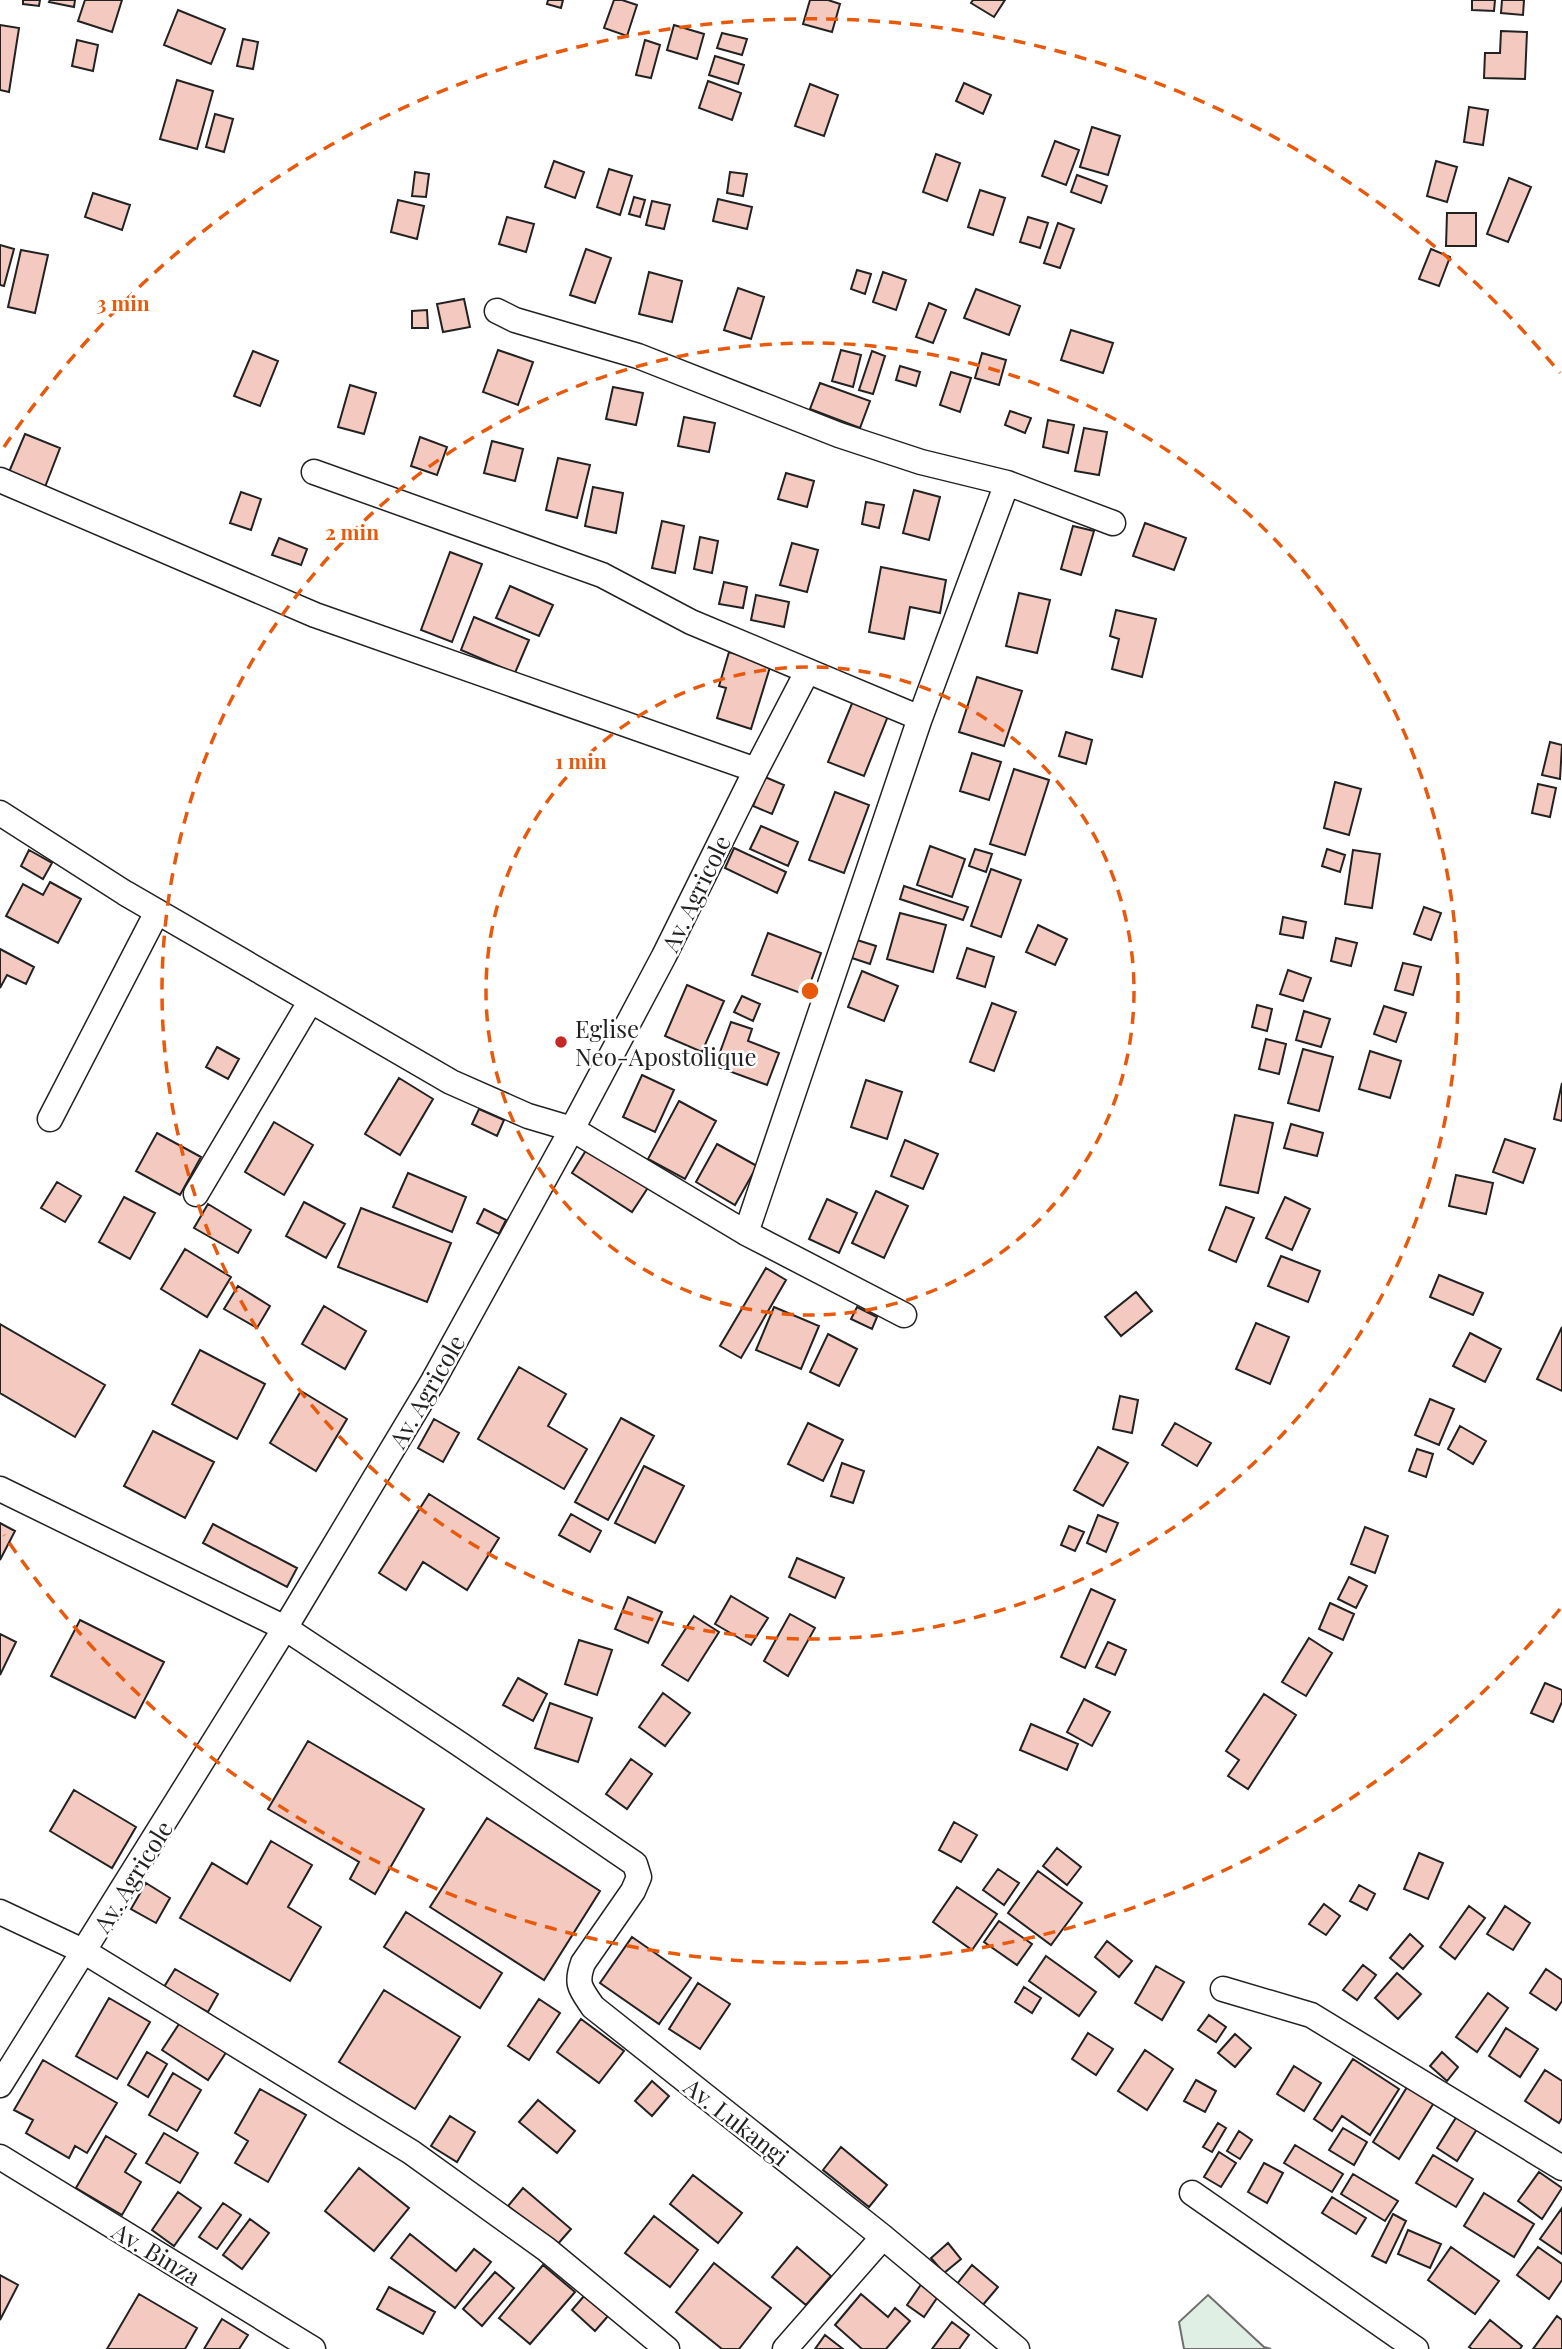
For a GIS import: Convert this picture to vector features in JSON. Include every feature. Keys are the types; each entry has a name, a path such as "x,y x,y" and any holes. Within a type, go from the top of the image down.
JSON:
{"street":[{"path":"497,311 515,320 638,356 839,435 909,458 1007,483 1113,523"},
{"path":"314,472 602,575 691,622 920,718"},
{"path":"0,480 314,615 756,770"},
{"path":"746,1233 920,718 1007,483"},
{"name":"Av. Agricole","path":"0,2085 285,1628 432,1383 664,956 807,672"},
{"path":"0,813 157,912 451,1082 528,1116 572,1129 746,1233 904,1315"},
{"path":"50,1119 157,912"},
{"path":"196,1194 310,1002"},
{"path":"0,1489 285,1628"},
{"name":"Av. Lukangi","path":"285,1628 635,1864 639,1877 633,1891 583,1963 578,1975 579,1987 593,2007 883,2237 1017,2349"},
{"path":"0,1912 85,1952 411,2152 546,2249 667,2349"},
{"path":"1223,1989 1311,2015 1562,2168"},
{"name":"Av. Binza","path":"0,2157 313,2349"},
{"path":"1192,2193 1416,2349"},
{"path":"785,2349 883,2237"}],"green space":[{"path":"1208,2295 1264,2347 1271,2349 1184,2349 1179,2322"}],"building":[{"path":"23,0 40,0 39,6 23,4"},
{"path":"75,0 74,7 49,2"},
{"path":"85,0 122,0 112,32 78,21"},
{"path":"548,0 563,0 561,8 547,4"},
{"path":"614,0 637,5 627,36 604,28"},
{"path":"810,0 828,0 840,4 832,32 803,24"},
{"path":"973,0 1005,0 994,17 971,3"},
{"path":"1472,0 1495,0 1494,11 1472,10"},
{"path":"1502,0 1524,0 1523,15 1501,13"},
{"path":"178,10 225,29 211,64 164,45"},
{"path":"0,25 19,28 9,92 0,90"},
{"path":"674,25 704,34 697,59 667,50"},
{"path":"1501,31 1527,32 1525,79 1484,78 1485,53 1500,53"},
{"path":"722,33 747,39 742,55 717,48"},
{"path":"243,39 258,42 253,69 237,66"},
{"path":"77,40 98,45 93,71 72,66"},
{"path":"645,40 660,45 651,78 636,75"},
{"path":"715,56 744,65 738,84 709,75"},
{"path":"177,80 213,91 197,149 160,139"},
{"path":"708,81 741,93 732,120 699,108"},
{"path":"964,83 991,95 983,114 956,101"},
{"path":"810,84 838,95 824,136 795,126"},
{"path":"1469,107 1488,110 1483,145 1464,142"},
{"path":"215,114 233,119 224,152 206,147"},
{"path":"1092,127 1120,136 1108,175 1080,167"},
{"path":"1055,141 1079,150 1066,185 1042,176"},
{"path":"936,154 960,163 947,201 923,192"},
{"path":"554,161 584,172 575,198 545,187"},
{"path":"1436,161 1457,167 1447,202 1427,196"},
{"path":"609,169 632,176 620,215 597,207"},
{"path":"415,172 429,174 426,197 412,196"},
{"path":"730,172 747,174 743,196 727,193"},
{"path":"1077,175 1107,186 1101,203 1071,192"},
{"path":"1509,178 1531,187 1508,242 1487,234"},
{"path":"980,190 1005,198 993,235 968,227"},
{"path":"93,193 130,205 122,230 85,217"},
{"path":"634,197 645,200 640,217 629,214"},
{"path":"718,199 752,207 747,229 713,221"},
{"path":"398,200 424,206 417,239 391,232"},
{"path":"652,201 670,205 664,229 646,225"},
{"path":"1447,213 1476,213 1476,246 1446,246"},
{"path":"507,217 534,224 526,252 499,244"},
{"path":"1028,217 1048,223 1040,248 1020,242"},
{"path":"1058,223 1074,229 1060,268 1044,263"},
{"path":"0,245 14,249 4,286 0,285"},
{"path":"586,249 611,258 595,303 570,295"},
{"path":"1431,249 1450,257 1439,286 1419,279"},
{"path":"21,250 48,255 35,313 8,307"},
{"path":"857,270 871,274 865,294 851,289"},
{"path":"649,272 682,281 672,322 639,314"},
{"path":"883,272 906,280 896,310 873,302"},
{"path":"738,288 764,297 751,339 724,330"},
{"path":"976,289 1020,306 1009,335 964,318"},
{"path":"464,299 470,327 443,332 437,304"},
{"path":"929,303 946,310 933,343 916,337"},
{"path":"427,310 428,328 412,328 412,311"},
{"path":"1071,330 1113,343 1103,373 1061,360"},
{"path":"498,350 533,362 518,405 483,392"},
{"path":"841,350 861,355 853,387 832,381"},
{"path":"253,351 278,361 260,406 234,396"},
{"path":"872,351 885,356 873,394 859,390"},
{"path":"982,353 1006,360 999,385 975,378"},
{"path":"900,366 920,372 916,386 896,380"},
{"path":"951,372 971,378 960,412 940,405"},
{"path":"820,383 870,401 860,428 810,409"},
{"path":"350,385 376,393 364,434 338,427"},
{"path":"613,387 643,393 636,425 606,419"},
{"path":"1010,411 1031,418 1025,433 1005,425"},
{"path":"684,417 715,423 709,452 678,446"},
{"path":"1048,420 1074,425 1068,453 1043,447"},
{"path":"1084,428 1107,432 1099,475 1075,471"},
{"path":"25,434 60,448 45,487 9,472"},
{"path":"420,437 447,447 437,475 411,466"},
{"path":"492,441 523,449 515,481 484,473"},
{"path":"558,458 590,465 577,518 546,510"},
{"path":"786,473 814,481 807,507 778,499"},
{"path":"593,487 623,493 616,533 585,526"},
{"path":"914,490 940,497 929,540 903,533"},
{"path":"241,492 261,499 251,530 230,523"},
{"path":"866,502 884,505 879,528 862,524"},
{"path":"662,521 684,526 675,573 652,568"},
{"path":"1145,523 1186,538 1174,570 1133,556"},
{"path":"1073,526 1094,531 1081,575 1061,569"},
{"path":"700,537 718,541 712,573 694,569"},
{"path":"279,538 307,549 301,565 272,555"},
{"path":"792,543 818,550 807,592 780,585"},
{"path":"450,552 482,564 452,642 421,630"},
{"path":"881,567 946,580 940,613 910,607 904,639 869,632"},
{"path":"724,582 747,587 743,608 719,604"},
{"path":"510,586 553,605 539,636 496,618"},
{"path":"1019,593 1050,600 1037,653 1006,646"},
{"path":"756,595 789,602 784,627 751,620"},
{"path":"1116,610 1156,619 1142,677 1112,669 1119,639 1110,636"},
{"path":"474,617 529,640 515,673 461,650"},
{"path":"729,652 771,664 751,729 717,718 726,688 719,686"},
{"path":"977,677 1022,691 1004,746 959,732"},
{"path":"853,701 888,716 864,776 828,762"},
{"path":"1066,732 1092,740 1086,764 1059,756"},
{"path":"1550,742 1562,745 1560,779 1542,775"},
{"path":"972,753 1001,762 989,800 960,791"},
{"path":"1014,769 1049,780 1025,855 990,844"},
{"path":"765,777 784,785 772,814 753,806"},
{"path":"1335,782 1361,789 1349,835 1324,828"},
{"path":"1538,784 1556,788 1550,817 1532,813"},
{"path":"835,792 869,805 844,873 809,860"},
{"path":"761,826 798,842 788,866 750,849"},
{"path":"930,846 965,859 952,897 917,885"},
{"path":"734,848 786,872 777,893 725,868"},
{"path":"975,849 992,854 986,872 969,866"},
{"path":"1327,849 1345,855 1340,872 1322,866"},
{"path":"29,850 52,863 43,879 21,866"},
{"path":"1353,850 1380,854 1372,908 1345,904"},
{"path":"991,869 1021,880 1001,937 971,926"},
{"path":"50,882 81,899 58,943 6,916 23,884 43,895"},
{"path":"904,886 968,907 963,920 900,899"},
{"path":"1424,907 1441,913 1431,940 1414,934"},
{"path":"900,913 946,925 933,972 887,959"},
{"path":"1283,917 1306,922 1303,938 1280,934"},
{"path":"1038,925 1067,939 1055,965 1026,952"},
{"path":"768,933 821,953 806,995 752,975"},
{"path":"1336,938 1357,943 1351,966 1331,961"},
{"path":"857,940 876,946 870,964 852,958"},
{"path":"967,948 994,957 985,987 957,978"},
{"path":"0,949 34,967 26,984 7,975 0,988"},
{"path":"1403,963 1421,967 1413,995 1395,990"},
{"path":"1288,970 1311,978 1303,1001 1280,994"},
{"path":"862,971 898,986 884,1021 848,1007"},
{"path":"687,985 724,1001 702,1052 665,1036"},
{"path":"742,996 760,1004 753,1021 734,1012"},
{"path":"992,1003 1016,1012 994,1071 970,1062"},
{"path":"1257,1005 1272,1009 1267,1031 1252,1027"},
{"path":"1384,1006 1406,1013 1396,1042 1374,1034"},
{"path":"1304,1011 1330,1019 1321,1047 1296,1040"},
{"path":"731,1022 752,1029 748,1041 779,1053 767,1085 715,1066"},
{"path":"1266,1039 1286,1044 1279,1074 1259,1069"},
{"path":"217,1047 239,1059 228,1079 206,1067"},
{"path":"1303,1049 1333,1057 1319,1111 1288,1103"},
{"path":"1370,1051 1401,1061 1390,1098 1359,1089"},
{"path":"642,1075 674,1090 655,1132 623,1117"},
{"path":"399,1078 433,1099 400,1155 365,1134"},
{"path":"866,1080 902,1092 887,1139 851,1127"},
{"path":"1562,1083 1562,1121 1554,1119"},
{"path":"679,1101 716,1121 685,1179 648,1159"},
{"path":"479,1109 504,1120 497,1136 472,1124"},
{"path":"1235,1115 1273,1123 1258,1193 1220,1185"},
{"path":"274,1122 313,1145 284,1195 245,1172"},
{"path":"1291,1124 1323,1133 1317,1156 1284,1148"},
{"path":"157,1133 201,1157 180,1195 136,1171"},
{"path":"1505,1139 1535,1149 1523,1183 1493,1172"},
{"path":"905,1140 938,1154 923,1189 891,1176"},
{"path":"590,1144 651,1183 632,1212 572,1173"},
{"path":"717,1144 757,1166 735,1205 696,1182"},
{"path":"408,1173 466,1197 452,1232 393,1207"},
{"path":"1456,1175 1493,1183 1486,1214 1449,1206"},
{"path":"57,1182 81,1196 65,1222 41,1208"},
{"path":"876,1191 908,1206 884,1258 852,1243"},
{"path":"124,1197 155,1213 130,1259 99,1242"},
{"path":"1285,1197 1310,1209 1292,1250 1266,1238"},
{"path":"827,1199 857,1213 839,1253 809,1239"},
{"path":"304,1202 345,1224 326,1258 286,1236"},
{"path":"208,1204 251,1230 238,1253 194,1228"},
{"path":"1226,1207 1254,1218 1236,1262 1209,1250"},
{"path":"361,1208 451,1243 427,1302 338,1267"},
{"path":"484,1209 506,1220 499,1234 477,1223"},
{"path":"185,1249 231,1277 207,1317 161,1289"},
{"path":"1281,1256 1320,1271 1308,1302 1268,1286"},
{"path":"766,1268 786,1280 741,1358 720,1346"},
{"path":"1439,1275 1483,1293 1473,1315 1430,1297"},
{"path":"238,1286 270,1306 257,1328 224,1309"},
{"path":"1136,1292 1152,1311 1121,1336 1105,1317"},
{"path":"324,1306 366,1331 345,1369 302,1344"},
{"path":"774,1307 819,1326 801,1369 756,1350"},
{"path":"857,1307 877,1317 872,1329 851,1319"},
{"path":"1256,1323 1289,1337 1270,1384 1236,1369"},
{"path":"0,1324 105,1385 75,1437 0,1393"},
{"path":"1562,1327 1562,1391 1537,1379"},
{"path":"1470,1333 1501,1349 1485,1382 1453,1366"},
{"path":"828,1334 857,1349 839,1386 810,1372"},
{"path":"200,1350 265,1384 237,1439 172,1404"},
{"path":"519,1367 566,1394 548,1426 587,1449 564,1489 478,1439"},
{"path":"301,1391 347,1419 316,1471 270,1443"},
{"path":"1120,1396 1138,1400 1132,1433 1113,1429"},
{"path":"1430,1399 1454,1409 1439,1445 1415,1435"},
{"path":"621,1418 654,1436 608,1520 575,1502"},
{"path":"434,1419 459,1433 443,1462 418,1448"},
{"path":"808,1423 843,1440 823,1481 788,1464"},
{"path":"1175,1423 1211,1443 1197,1466 1162,1445"},
{"path":"1460,1426 1486,1441 1473,1464 1448,1449"},
{"path":"153,1431 214,1462 185,1518 124,1486"},
{"path":"1098,1447 1128,1463 1103,1506 1074,1490"},
{"path":"1417,1449 1433,1454 1426,1477 1409,1471"},
{"path":"842,1463 864,1471 853,1503 831,1496"},
{"path":"644,1466 684,1486 655,1543 615,1523"},
{"path":"429,1494 499,1538 467,1590 423,1562 406,1590 379,1573"},
{"path":"571,1514 601,1531 590,1552 559,1535"},
{"path":"1098,1515 1118,1523 1106,1552 1087,1543"},
{"path":"0,1523 15,1531 0,1560"},
{"path":"213,1524 297,1568 287,1587 203,1543"},
{"path":"1069,1526 1084,1532 1075,1551 1061,1545"},
{"path":"1365,1527 1388,1536 1375,1573 1351,1564"},
{"path":"797,1558 844,1578 835,1598 789,1577"},
{"path":"1349,1577 1367,1586 1356,1608 1338,1599"},
{"path":"1091,1589 1115,1600 1085,1668 1061,1657"},
{"path":"731,1596 768,1618 751,1645 715,1624"},
{"path":"628,1597 662,1612 648,1643 615,1629"},
{"path":"1330,1603 1354,1614 1343,1640 1319,1629"},
{"path":"790,1614 815,1628 788,1676 764,1661"},
{"path":"694,1616 719,1632 688,1681 662,1665"},
{"path":"80,1620 164,1662 135,1718 51,1676"},
{"path":"0,1634 16,1642 0,1675"},
{"path":"1309,1638 1332,1653 1306,1696 1282,1682"},
{"path":"579,1640 612,1650 597,1695 565,1684"},
{"path":"1108,1642 1126,1650 1115,1675 1096,1667"},
{"path":"518,1678 547,1694 533,1721 503,1705"},
{"path":"1545,1683 1562,1690 1562,1702 1553,1722 1531,1713"},
{"path":"663,1693 690,1713 665,1746 639,1727"},
{"path":"1264,1694 1296,1715 1248,1789 1228,1776 1239,1760 1226,1751"},
{"path":"1084,1699 1110,1712 1092,1746 1067,1732"},
{"path":"550,1703 592,1718 578,1762 535,1748"},
{"path":"1031,1724 1078,1744 1067,1770 1020,1750"},
{"path":"308,1741 424,1809 375,1894 350,1879 359,1862 268,1809"},
{"path":"631,1759 652,1774 627,1809 606,1794"},
{"path":"74,1790 136,1827 112,1868 50,1831"},
{"path":"487,1818 600,1891 544,1980 430,1907"},
{"path":"954,1822 977,1835 961,1862 939,1850"},
{"path":"271,1841 312,1865 288,1907 321,1927 290,1981 180,1918 212,1863 247,1884"},
{"path":"1057,1848 1081,1867 1067,1885 1043,1866"},
{"path":"1419,1853 1443,1863 1428,1899 1404,1889"},
{"path":"998,1869 1019,1883 1004,1905 983,1890"},
{"path":"1038,1871 1082,1903 1051,1945 1008,1913"},
{"path":"146,1883 170,1898 156,1923 131,1909"},
{"path":"1359,1885 1375,1894 1367,1910 1350,1901"},
{"path":"957,1887 997,1914 972,1950 933,1922"},
{"path":"1324,1904 1340,1916 1326,1935 1309,1924"},
{"path":"1469,1906 1485,1918 1455,1959 1440,1947"},
{"path":"1505,1906 1530,1923 1513,1950 1487,1934"},
{"path":"406,1912 502,1973 480,2008 384,1947"},
{"path":"999,1921 1032,1944 1017,1965 984,1942"},
{"path":"1410,1934 1423,1946 1403,1969 1390,1958"},
{"path":"632,1937 691,1978 659,2024 600,1983"},
{"path":"1107,1941 1132,1961 1119,1977 1095,1957"},
{"path":"1046,1956 1096,1992 1079,2016 1029,1981"},
{"path":"1363,1965 1376,1975 1357,2000 1343,1990"},
{"path":"1156,1966 1184,1982 1162,2020 1135,2003"},
{"path":"175,1969 218,1994 208,2012 164,1987"},
{"path":"1546,1969 1562,1980 1562,2001 1556,2010 1530,1993"},
{"path":"1397,1973 1421,1994 1398,2019 1375,1998"},
{"path":"698,1983 730,2004 700,2049 669,2029"},
{"path":"1024,1987 1041,1998 1032,2013 1015,2002"},
{"path":"384,1990 460,2037 415,2109 339,2062"},
{"path":"1488,1993 1508,2008 1477,2052 1456,2037"},
{"path":"109,1998 150,2022 117,2079 76,2056"},
{"path":"539,1999 560,2013 529,2060 508,2046"},
{"path":"1209,2015 1226,2027 1216,2042 1198,2030"},
{"path":"581,2019 624,2051 599,2083 557,2052"},
{"path":"181,2021 227,2051 208,2080 162,2050"},
{"path":"1506,2028 1538,2049 1520,2077 1489,2056"},
{"path":"1088,2033 1113,2049 1096,2075 1072,2059"},
{"path":"1235,2034 1251,2048 1235,2067 1218,2053"},
{"path":"1145,2050 1173,2069 1147,2110 1118,2091"},
{"path":"147,2052 167,2064 148,2097 128,2085"},
{"path":"1442,2052 1458,2067 1447,2081 1430,2066"},
{"path":"1353,2059 1399,2089 1370,2135 1342,2116 1332,2131 1314,2119"},
{"path":"43,2060 117,2103 87,2153 75,2146 69,2158 26,2133 33,2120 14,2110"},
{"path":"1294,2066 1321,2083 1304,2111 1277,2094"},
{"path":"1545,2070 1562,2081 1562,2118 1559,2123 1525,2101"},
{"path":"173,2073 201,2090 177,2131 149,2115"},
{"path":"1196,2080 1216,2091 1205,2112 1184,2101"},
{"path":"652,2081 669,2096 652,2116 635,2101"},
{"path":"1409,2084 1435,2101 1399,2159 1373,2142"},
{"path":"260,2089 306,2115 268,2182 235,2163 248,2141 235,2133"},
{"path":"538,2100 575,2131 557,2153 519,2122"},
{"path":"450,2116 475,2132 457,2162 431,2146"},
{"path":"1457,2116 1477,2129 1457,2161 1437,2148"},
{"path":"1218,2123 1226,2128 1212,2152 1203,2147"},
{"path":"1343,2128 1367,2142 1354,2165 1329,2150"},
{"path":"1239,2131 1252,2140 1240,2159 1227,2151"},
{"path":"164,2133 198,2153 180,2183 146,2163"},
{"path":"106,2136 136,2154 125,2172 141,2182 122,2215 76,2188"},
{"path":"1295,2145 1343,2174 1332,2192 1284,2163"},
{"path":"841,2147 887,2185 869,2207 823,2170"},
{"path":"1219,2152 1236,2163 1221,2187 1204,2177"},
{"path":"1433,2155 1473,2179 1456,2207 1416,2183"},
{"path":"1264,2163 1283,2173 1267,2203 1248,2192"},
{"path":"359,2168 409,2208 374,2251 325,2211"},
{"path":"1539,2172 1562,2188 1542,2219 1518,2201"},
{"path":"1353,2174 1398,2201 1385,2221 1341,2194"},
{"path":"693,2175 742,2213 718,2243 670,2204"},
{"path":"523,2188 571,2229 556,2246 508,2206"},
{"path":"178,2192 201,2208 174,2246 152,2230"},
{"path":"1484,2193 1534,2224 1514,2257 1464,2226"},
{"path":"1332,2197 1366,2218 1356,2234 1322,2213"},
{"path":"223,2203 241,2215 217,2249 199,2237"},
{"path":"1562,2208 1562,2254 1540,2239"},
{"path":"1393,2214 1406,2221 1386,2263 1372,2256"},
{"path":"654,2216 698,2250 670,2287 625,2253"},
{"path":"250,2219 269,2233 242,2269 223,2255"},
{"path":"1408,2230 1441,2244 1430,2268 1398,2254"},
{"path":"410,2234 456,2271 474,2249 491,2262 455,2308 391,2258"},
{"path":"948,2243 961,2259 944,2273 931,2258"},
{"path":"797,2247 831,2276 806,2305 772,2277"},
{"path":"1451,2247 1499,2281 1475,2314 1428,2280"},
{"path":"1538,2247 1562,2264 1562,2280 1549,2299 1517,2275"},
{"path":"714,2263 771,2308 739,2349 722,2349 676,2312"},
{"path":"543,2265 575,2292 530,2344 499,2318"},
{"path":"972,2265 998,2287 982,2306 957,2284"},
{"path":"495,2272 514,2288 482,2326 463,2309"},
{"path":"0,2275 18,2285 0,2320"},
{"path":"922,2283 939,2295 924,2317 907,2305"},
{"path":"389,2287 435,2312 423,2334 377,2309"},
{"path":"139,2294 197,2328 185,2349 107,2349"},
{"path":"861,2294 888,2317 895,2308 910,2321 886,2349 862,2349 835,2325"},
{"path":"584,2296 608,2316 595,2331 572,2310"},
{"path":"1557,2316 1562,2320 1562,2349 1533,2349"},
{"path":"222,2319 248,2335 239,2349 204,2349"},
{"path":"1490,2320 1522,2346 1520,2349 1469,2347"},
{"path":"952,2322 969,2335 959,2349 932,2349"},
{"path":"825,2335 843,2349 815,2349"}],"place":[{"name":"Eglise Neo-Apostolique","path":"561,1042"}]}
